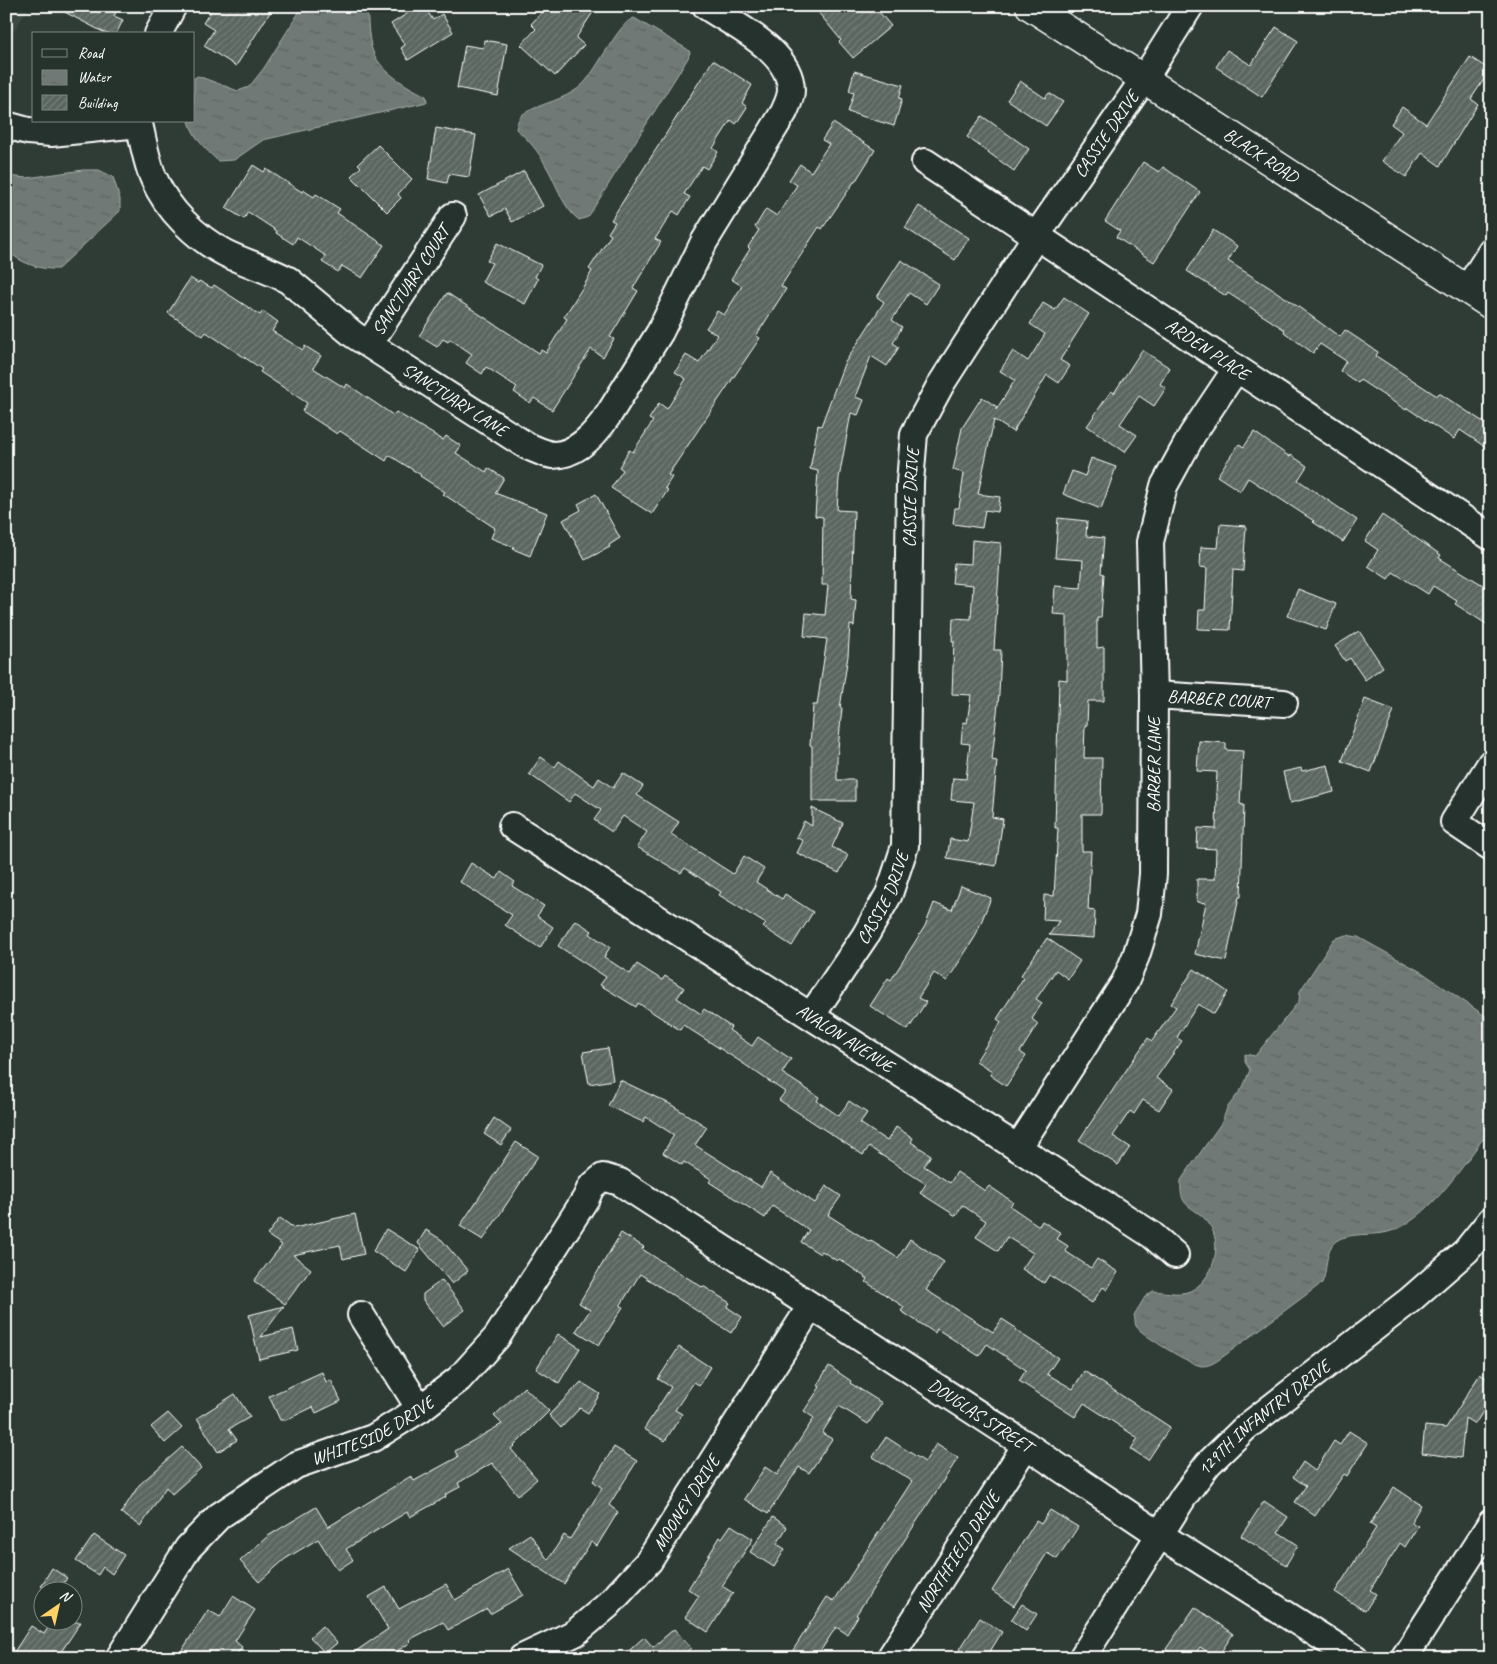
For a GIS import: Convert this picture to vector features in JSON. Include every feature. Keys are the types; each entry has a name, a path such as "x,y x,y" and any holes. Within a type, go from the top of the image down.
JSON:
{"main road":[{"name":"BLACK ROAD","path":"1030,6 1491,305"}],"street":[{"path":"159,32 173,6"},
{"name":"CASSIE DRIVE","path":"811,1016 865,936 889,894 905,846 910,482 914,434 941,384 1036,236 1144,79 1190,6"},
{"name":"SANCTUARY LANE","path":"6,125 28,131 51,133 139,122 154,179 178,216 208,243 225,253 288,280 340,324 369,344 527,446 552,455 574,449 600,426 660,332 704,242 789,102 791,90 788,77 777,57 721,11"},
{"name":"ARDEN PLACE","path":"925,162 1491,537"},
{"name":"SANCTUARY COURT","path":"369,344 453,216"},
{"path":"1467,290 1491,252"},
{"name":"BARBER LANE","path":"1018,1148 1124,982 1136,956 1149,914 1153,874 1154,695 1150,542 1164,486 1192,435 1236,369"},
{"name":"BARBER COURT","path":"1154,695 1284,703"},
{"path":"1491,763 1454,822 1491,847"},
{"name":"AVALON AVENUE","path":"512,826 1018,1148 1152,1236 1175,1255"},
{"name":"DOUGLAS STREET","path":"603,1177 620,1182 1026,1445 1160,1536 1355,1658"},
{"name":"WHITESIDE DRIVE","path":"119,1658 188,1548 219,1516 296,1465 373,1438 420,1409 459,1379 497,1337 586,1198 591,1187 603,1177"},
{"name":"129TH INFANTRY DRIVE","path":"1082,1658 1184,1496 1208,1464 1244,1428 1410,1300 1466,1251 1491,1220"},
{"name":"MOONEY DRIVE","path":"522,1658 576,1633 608,1605 649,1561 811,1306"},
{"path":"361,1315 420,1409"},
{"name":"NORTHFIELD DRIVE","path":"890,1658 1026,1445"},
{"path":"1404,1658 1491,1523"}],"shaded area":[{"path":"6,6 30,6 6,43"}],"water":[{"path":"303,6 367,6 370,41 377,60 383,68 399,81 426,96 427,102 263,140 234,160 218,161 197,138 189,122 195,122 195,78 198,76 238,91 249,87 264,68"},
{"path":"634,18 690,52 588,217 579,220 568,209 540,156 529,141 516,129 517,123 525,113 566,95 583,84 615,37 628,21"},
{"path":"83,170 99,170 113,177 120,199 120,211 58,269 31,265 18,259 6,250 6,176 27,178"},
{"path":"1346,935 1358,937 1423,973 1491,1020 1491,1137 1482,1140 1441,1194 1415,1218 1402,1227 1388,1232 1347,1236 1336,1241 1328,1255 1322,1283 1218,1360 1207,1365 1197,1365 1178,1356 1147,1336 1136,1326 1134,1315 1145,1297 1153,1291 1183,1293 1189,1291 1201,1283 1211,1270 1216,1247 1213,1232 1205,1219 1184,1201 1181,1180 1222,1122 1227,1108 1243,1087 1250,1070 1245,1062 1245,1054 1255,1056 1299,1001 1300,991 1334,939"}],"building":[{"path":"53,6 119,6 114,16 123,20 117,32 103,32"},
{"path":"214,6 274,6 236,66 204,46 214,30 203,23"},
{"path":"419,6 424,6 433,20 442,14 453,32 408,60 401,48 405,45 391,24"},
{"path":"548,6 597,6 576,38 584,45 555,76 521,45 536,29 531,24"},
{"path":"813,6 874,6 891,26 853,58"},
{"path":"1276,27 1298,41 1262,97 1216,67 1227,50 1251,65"},
{"path":"484,40 507,44 498,96 457,88 465,45 483,48"},
{"path":"1470,57 1490,70 1471,99 1478,104 1440,166 1422,153 1406,177 1382,161 1402,132 1391,124 1402,107 1426,124"},
{"path":"713,60 752,85 742,103 747,107 736,124 731,120 713,148 718,152 707,169 702,166 684,194 690,197 679,215 673,211 655,239 661,242 633,288 638,291 610,337 614,339 603,357 591,349 552,410 534,398 530,403 514,392 517,387 486,367 482,374 466,363 472,354 450,339 448,342 443,339 437,347 419,336 447,293 539,353 541,350 546,353 567,319 564,317 592,271 589,269 611,235 608,233 615,222 611,220"},
{"path":"854,71 903,85 899,98 902,99 894,126 848,112 854,93 849,91"},
{"path":"1020,81 1045,98 1049,93 1063,102 1046,126 1007,100"},
{"path":"982,116 1029,149 1014,171 967,137"},
{"path":"833,123 875,150 822,229 819,227 781,286 786,289 756,336 760,338 668,475 672,477 665,488 668,490 652,514 611,488 623,470 619,467 629,450 633,452 653,421 649,419 659,403 667,409 686,379 675,372 686,355 699,363 717,335 706,328 717,311 724,315 742,286 731,279 750,249 748,247 759,230 755,227 766,209 777,216 797,185 789,180 800,164 811,172 829,144 822,140"},
{"path":"436,128 476,135 469,177 449,174 447,183 428,179"},
{"path":"378,145 412,179 398,194 401,198 387,212 351,176 361,167 358,164"},
{"path":"1143,162 1159,172 1163,167 1200,192 1154,262 1116,237 1120,231 1105,221"},
{"path":"253,165 264,172 266,169 302,192 303,190 314,197 316,194 340,209 337,213 384,245 362,278 342,266 338,272 322,262 326,256 297,237 293,244 248,212 244,219 226,208"},
{"path":"524,171 543,206 512,222 505,209 491,216 479,195"},
{"path":"919,206 969,238 955,260 905,228"},
{"path":"1213,230 1237,246 1228,261 1286,298 1340,337 1345,330 1378,352 1376,356 1437,396 1439,393 1491,427 1491,451 1460,430 1454,439 1360,380 1358,383 1340,371 1346,361 1320,344 1313,353 1284,332 1285,330 1228,293 1226,296 1187,271"},
{"path":"497,243 541,265 535,277 538,279 525,304 482,282 492,263 487,261"},
{"path":"901,260 939,284 926,304 909,293 892,320 902,327 893,343 899,347 887,366 871,356 855,397 864,400 858,415 851,413 839,478 837,510 854,511 851,599 856,600 854,626 850,625 848,656 840,708 842,708 837,780 855,780 855,801 812,801 812,746 810,745 813,705 817,705 827,639 804,636 806,613 825,615 828,585 822,585 823,517 815,516 818,471 810,469 818,425 821,426 844,364 884,302 877,297"},
{"path":"190,278 212,288 214,285 260,315 263,311 278,322 272,331 303,350 305,346 321,356 313,368 345,388 347,384 393,415 396,412 443,440 446,436 461,446 456,453 486,472 488,468 504,478 495,493 547,513 530,556 491,538 495,528 443,494 445,492 421,475 389,455 386,461 340,431 337,434 302,411 307,403 260,372 262,369 206,332 203,336 168,313"},
{"path":"1064,297 1089,314 1060,360 1070,366 1059,383 1047,375 1013,432 994,420 978,494 1000,497 998,512 985,510 982,528 953,524 955,508 959,508 964,473 953,470 962,428 982,397 997,407 996,410 1015,380 1000,371 1013,351 1028,361 1045,334 1030,324 1043,303 1055,310"},
{"path":"1142,350 1170,368 1160,384 1166,388 1154,406 1139,396 1120,424 1137,435 1125,452 1087,426 1111,391 1114,393"},
{"path":"1254,432 1290,457 1291,455 1307,466 1298,480 1357,520 1343,542 1248,478 1240,491 1217,476 1239,444 1244,447"},
{"path":"1091,458 1116,467 1101,509 1063,494 1072,471 1085,476"},
{"path":"596,494 620,538 609,545 610,547 585,560 563,520 581,510 578,504"},
{"path":"1382,515 1441,555 1439,558 1491,590 1491,627 1455,604 1457,601 1433,586 1428,594 1393,572 1388,579 1368,566 1378,550 1365,541"},
{"path":"1058,518 1087,521 1086,536 1104,538 1101,573 1104,574 1101,618 1097,618 1097,648 1104,647 1104,701 1088,701 1084,758 1102,758 1101,814 1082,814 1082,851 1091,851 1088,910 1095,911 1094,938 1049,935 1059,921 1043,920 1044,895 1054,896 1058,828 1055,828 1059,679 1067,680 1067,615 1053,614 1055,586 1081,588 1083,560 1055,558"},
{"path":"1220,524 1246,526 1243,571 1233,570 1230,630 1198,629 1199,610 1205,610 1207,568 1200,567 1201,547 1218,548"},
{"path":"972,540 1001,543 994,650 1001,650 999,694 992,760 997,761 992,817 1003,819 996,866 947,858 950,839 968,842 974,802 951,800 953,778 966,779 970,744 961,743 963,722 967,723 971,695 952,694 953,618 971,619 973,585 952,583 954,563 971,564"},
{"path":"1298,589 1336,604 1326,630 1287,616"},
{"path":"1359,631 1383,667 1365,680 1350,658 1345,661 1335,646"},
{"path":"1365,699 1394,710 1371,772 1342,761"},
{"path":"1199,741 1226,743 1226,750 1243,751 1240,804 1244,805 1241,897 1239,897 1226,961 1195,954 1206,903 1197,902 1197,879 1215,879 1216,849 1197,848 1198,828 1216,829 1217,794 1217,772 1197,771"},
{"path":"541,757 555,767 559,761 594,786 599,778 613,788 623,773 643,786 637,795 679,822 671,834 733,874 744,856 764,869 756,882 782,899 785,894 813,912 792,946 763,927 766,924 719,895 721,892 685,868 681,873 637,847 647,832 623,816 612,832 594,820 601,810 575,793 569,802 529,774"},
{"path":"1328,765 1334,792 1290,803 1283,772 1301,768 1302,771"},
{"path":"812,808 843,823 832,847 848,855 839,873 797,853 803,841 796,837 804,821 812,826"},
{"path":"471,863 497,879 501,872 515,882 512,886 544,906 537,916 553,927 540,948 505,925 512,915 460,882"},
{"path":"961,886 991,898 975,937 947,981 934,973 918,998 926,1002 908,1030 870,1006 888,978 891,980 925,926 934,903 952,910"},
{"path":"575,920 592,931 590,934 610,947 604,957 630,974 637,964 662,980 665,976 684,988 677,998 701,1014 704,1009 731,1027 729,1030 752,1046 758,1037 791,1059 782,1073 819,1097 817,1101 839,1116 849,1101 867,1113 860,1123 887,1141 896,1127 913,1138 911,1142 931,1155 924,1166 950,1183 957,1172 985,1191 989,1186 1013,1202 1010,1206 1039,1226 1042,1221 1061,1233 1057,1239 1068,1246 1065,1251 1091,1268 1097,1259 1118,1272 1107,1290 1103,1287 1092,1303 1049,1275 1044,1283 1022,1269 1033,1253 1007,1237 998,1251 976,1237 986,1221 962,1205 956,1216 920,1193 926,1184 869,1147 863,1155 779,1100 785,1092 741,1062 683,1025 680,1030 638,1003 636,1007 600,985 606,977 558,946"},
{"path":"1047,938 1080,961 1068,979 1056,970 1036,999 1042,1003 1032,1019 1038,1024 1020,1052 1026,1056 1006,1086 990,1075 992,1071 976,1061 1001,1022 997,1019 1024,977 1021,975"},
{"path":"1194,969 1228,992 1214,1014 1198,1004 1179,1034 1177,1038 1182,1041 1156,1078 1173,1089 1159,1110 1143,1100 1134,1114 1130,1111 1113,1136 1130,1147 1118,1165 1079,1140 1148,1038 1152,1041 1176,1007 1171,1004"},
{"path":"608,1048 613,1080 589,1084 583,1052"},
{"path":"620,1080 670,1104 707,1127 695,1145 761,1187 770,1173 815,1203 826,1186 841,1196 828,1215 898,1258 910,1239 944,1262 926,1290 993,1332 1002,1319 1016,1328 1015,1330 1058,1358 1047,1374 1073,1389 1084,1371 1170,1427 1148,1460 1131,1449 1138,1438 1084,1403 1075,1417 1019,1381 1026,1370 987,1344 979,1356 937,1329 935,1333 901,1311 904,1307 866,1282 868,1279 839,1259 837,1261 822,1251 820,1254 801,1242 809,1230 772,1206 765,1218 709,1182 711,1179 684,1162 682,1165 663,1153 674,1135 646,1117 643,1122 608,1106"},
{"path":"494,1118 511,1130 501,1145 484,1134"},
{"path":"516,1142 538,1156 483,1240 460,1226"},
{"path":"355,1214 364,1254 343,1259 340,1245 293,1255 311,1269 285,1304 254,1281 282,1245 267,1235 280,1218 294,1228"},
{"path":"386,1229 420,1250 406,1272 373,1251"},
{"path":"426,1230 442,1240 468,1271 452,1284 418,1243"},
{"path":"621,1233 644,1247 642,1249 730,1303 727,1307 742,1317 731,1333 640,1274 620,1306 623,1307 599,1345 576,1331 590,1310 579,1303"},
{"path":"442,1280 465,1310 443,1326 423,1300 423,1294"},
{"path":"284,1306 261,1337 293,1329 298,1350 259,1359 249,1315"},
{"path":"558,1334 580,1348 559,1383 536,1369"},
{"path":"679,1347 710,1367 699,1385 694,1382 675,1410 682,1414 665,1441 644,1429 671,1387 658,1379"},
{"path":"829,1366 851,1381 850,1383 882,1403 868,1424 839,1406 822,1433 832,1439 809,1473 799,1467 768,1514 744,1499 765,1467 777,1475 814,1418 804,1411 820,1387 817,1385"},
{"path":"322,1372 326,1382 331,1380 341,1401 316,1413 313,1407 286,1420 280,1420 269,1396"},
{"path":"1480,1374 1491,1381 1491,1399 1475,1424 1465,1418 1461,1458 1422,1453 1425,1426 1446,1428"},
{"path":"581,1382 600,1394 588,1413 580,1408 561,1428 549,1415"},
{"path":"524,1387 549,1411 511,1449 537,1479 518,1495 492,1463 458,1483 460,1487 445,1495 446,1497 410,1517 407,1512 346,1549 353,1560 338,1570 318,1539 285,1559 259,1582 240,1561 268,1536 316,1507 328,1527 411,1476 414,1481 458,1457 455,1451 502,1424 494,1416"},
{"path":"235,1394 250,1417 229,1429 237,1440 218,1452 197,1418"},
{"path":"168,1413 182,1428 165,1443 151,1427"},
{"path":"1349,1431 1368,1443 1347,1476 1344,1474 1315,1516 1295,1502 1306,1486 1293,1477 1303,1462 1315,1471 1334,1441 1340,1445"},
{"path":"886,1437 925,1462 936,1444 958,1458 856,1615 858,1616 847,1634 836,1627 816,1658 788,1658 827,1597 834,1601 912,1481 873,1457"},
{"path":"182,1447 201,1468 172,1494 166,1487 141,1526 121,1513 139,1485"},
{"path":"614,1447 637,1461 609,1505 618,1512 597,1546 591,1542 564,1584 509,1548 530,1534 548,1560 564,1535 570,1539 602,1488 593,1481"},
{"path":"1394,1487 1421,1505 1411,1522 1418,1526 1405,1547 1400,1543 1370,1590 1376,1594 1365,1611 1335,1592 1376,1528 1370,1524"},
{"path":"1264,1501 1288,1517 1278,1532 1298,1545 1286,1565 1241,1536"},
{"path":"1050,1510 1078,1527 1057,1559 1047,1553 1014,1606 992,1591 1036,1521 1041,1524"},
{"path":"773,1517 787,1527 777,1544 785,1549 774,1567 750,1552"},
{"path":"731,1525 753,1539 722,1586 733,1593 708,1632 685,1617 699,1596 688,1589 720,1537 722,1538"},
{"path":"94,1535 124,1555 112,1574 103,1567 98,1575 76,1561"},
{"path":"52,1568 67,1578 64,1582 43,1582"},
{"path":"508,1569 523,1595 490,1614 487,1609 448,1630 443,1622 409,1640 411,1642 387,1658 346,1658 388,1629 369,1597 386,1587 399,1609 446,1584 455,1600"},
{"path":"233,1596 255,1610 235,1641 242,1647 235,1658 177,1658 208,1610 220,1617"},
{"path":"1022,1604 1037,1614 1026,1631 1011,1620"},
{"path":"1195,1607 1233,1634 1217,1658 1200,1647 1192,1658 1178,1658 1166,1649"},
{"path":"980,1618 1002,1632 986,1658 966,1658 958,1652"},
{"path":"31,1626 32,1632 44,1634 45,1632 74,1632 57,1658 10,1658"},
{"path":"322,1626 337,1643 325,1653 310,1637"},
{"path":"674,1629 691,1648 680,1658 621,1658 644,1637 653,1647"}]}
